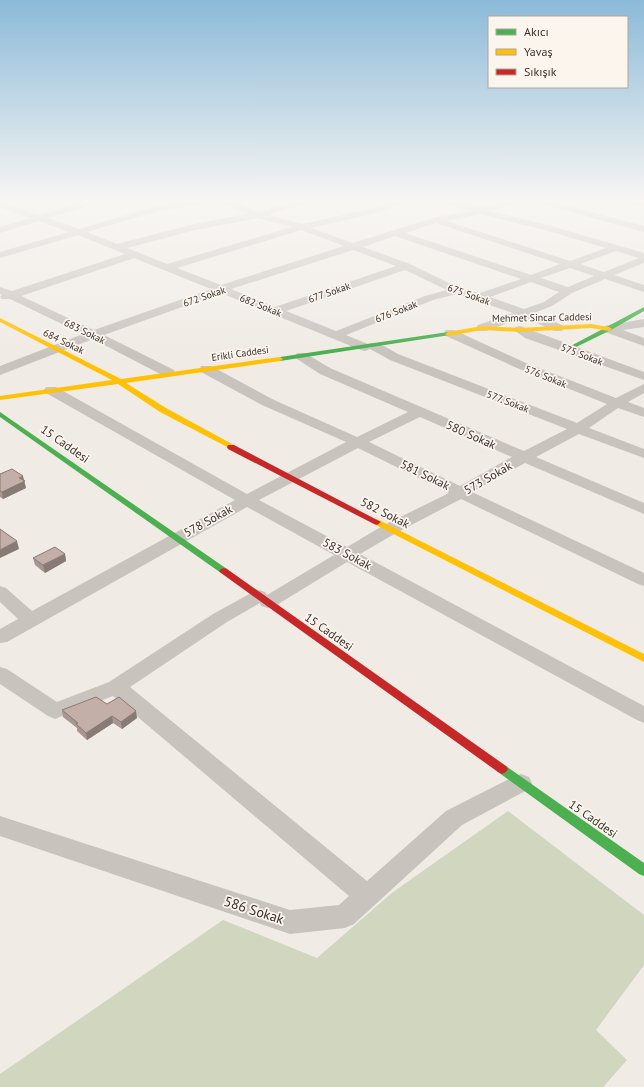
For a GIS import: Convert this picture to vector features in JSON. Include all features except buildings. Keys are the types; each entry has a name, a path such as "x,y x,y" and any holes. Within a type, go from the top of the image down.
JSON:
{"street":[{"path":"0,255 11,252"},
{"name":"682 Sokak","path":"125,252 336,335 369,346"},
{"path":"165,268 221,252"},
{"name":"672 Sokak","path":"0,371 55,348 337,252"},
{"name":"675 Sokak","path":"369,252 406,266 457,291 480,297 525,313 558,328"},
{"path":"449,252 568,291"},
{"path":"532,252 644,288"},
{"path":"480,297 604,252"},
{"path":"629,252 644,256"},
{"path":"6,297 133,255"},
{"path":"482,328 548,304 568,291 644,260"},
{"name":"677 Sokak","path":"276,311 406,266"},
{"name":"683 Sokak","path":"0,290 6,297 95,335 169,373"},
{"name":"676 Sokak","path":"336,335 429,298 457,291"},
{"path":"568,349 609,329 644,309"},
{"name":"684 Sokak","path":"0,320 119,380"},
{"path":"609,329 644,323"},
{"name":"Mehmet Sincar Caddesi","path":"482,328 520,330 591,326 609,329"},
{"name":"Erikli Caddesi","path":"0,398 169,373 301,356 482,328"},
{"path":"609,329 644,342"},
{"name":"575 Sokak","path":"520,330 529,335 644,376"},
{"name":"576 Sokak","path":"450,334 480,349 644,413"},
{"name":"577. Sokak","path":"369,346 644,454"},
{"name":"580 Sokak","path":"301,356 325,371 644,509"},
{"name":"581 Sokak","path":"206,368 267,402 357,442 644,580"},
{"name":"582 Sokak","path":"119,380 137,394 176,417 289,477 644,658"},
{"name":"573 Sokak","path":"0,674 55,711 116,687 220,618 263,599 390,529 461,493 481,480 579,428 617,403 644,388"},
{"name":"583 Sokak","path":"51,390 347,554 644,715"},
{"name":"578 Sokak","path":"0,637 247,499 357,442 419,412"},
{"name":"15 Caddesi","path":"0,414 644,870"},
{"path":"0,592 30,620"},
{"path":"116,687 367,896"},
{"name":"586 Sokak","path":"0,826 290,922 345,916 454,818 521,782"}],"green space":[{"path":"508,811 644,915 644,965 596,1030 627,1060 603,1087 0,1087 0,1074 223,920 317,958 393,892"}],"traffic: fast":[{"path":"568,349 609,329 644,309"},
{"path":"280,359 448,334"},
{"path":"0,414 224,571"},
{"path":"502,769 644,870"}],"traffic: slow":[{"path":"0,320 119,381 163,410 231,447"},
{"path":"448,334 482,328 520,330 591,326 609,329"},
{"path":"0,398 280,359"},
{"path":"377,522 644,658"}],"traffic: jam":[{"path":"231,447 377,522"},
{"path":"224,571 502,769"}]}
